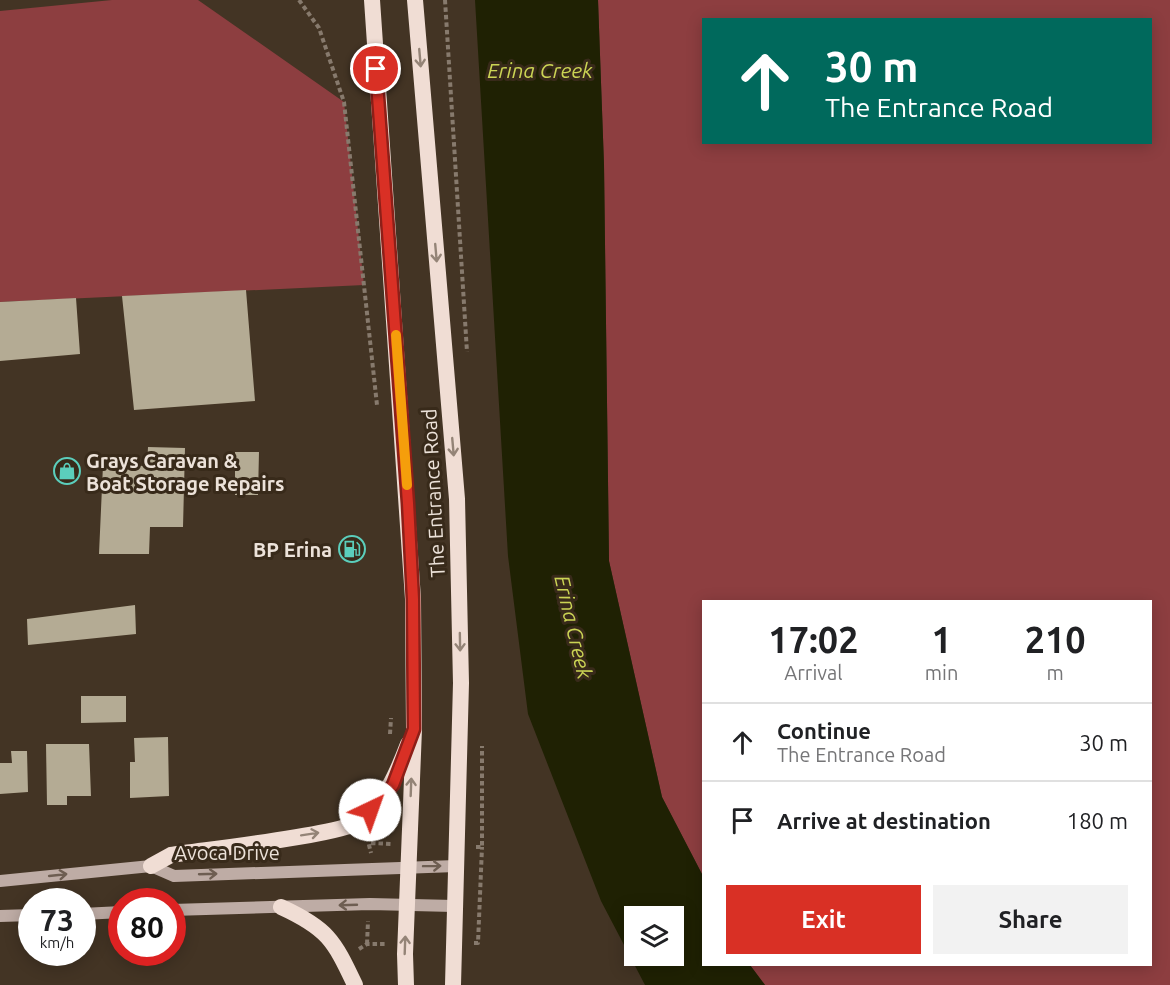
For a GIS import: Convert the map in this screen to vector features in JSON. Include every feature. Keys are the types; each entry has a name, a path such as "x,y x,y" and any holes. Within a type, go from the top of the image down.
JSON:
{"highway":[{"name":"The Entrance Road","path":"372,0 413,599 414,729 406,985"},
{"name":"The Entrance Road","path":"415,0 457,499 461,683 453,985"},
{"path":"151,866 171,855 329,831 359,822 393,785 414,729"},
{"path":"281,907 311,921 328,936 355,985"}],"main road":[{"name":"Avoca Drive","path":"0,881 151,866 174,876 456,866"},
{"path":"186,910 370,904 454,906"},
{"path":"0,916 18,915"}],"path":[{"path":"298,0 319,28 344,102 378,410"},
{"path":"389,740 392,707"},
{"path":"359,822 371,843 370,868"},
{"path":"367,944 370,904"}],"shaded area":[{"path":"112,0 198,0 344,102 364,285 0,302 0,11"},
{"path":"598,0 1170,0 1170,985 765,985 751,966 1152,966 1152,600 702,600 702,874 662,797 609,561 604,165"}],"water":[{"name":"Erina Creek","path":"475,0 598,0 604,165 609,561 662,797 702,874 702,966 751,966 765,985 645,985 635,966 684,966 684,906 624,906 624,945 601,901 528,714 508,556"}],"building":[{"path":"246,290 255,401 134,410 122,296"},
{"path":"76,298 80,354 0,361 0,302"},
{"path":"148,447 185,448 183,527 150,527 149,554 99,554 103,465 147,466"},
{"path":"235,452 259,452 258,495 235,495"},
{"path":"135,605 136,634 28,645 27,619"},
{"path":"81,696 126,696 126,722 81,723"},
{"path":"168,737 169,796 130,798 130,762 135,762 134,738"},
{"path":"46,744 89,744 91,796 67,796 67,805 47,805"},
{"path":"11,751 27,751 28,792 0,794 0,763 12,763"}],"slow traffic":[{"path":"396,335 407,485"}],"place":[{"name":"Grays Caravan & Boat Storage Repairs","path":"67,471"},
{"name":"BP Erina","path":"352,549"}],"route":[{"path":"370,810 393,785 414,729 413,599 408,503 376,69"}]}
